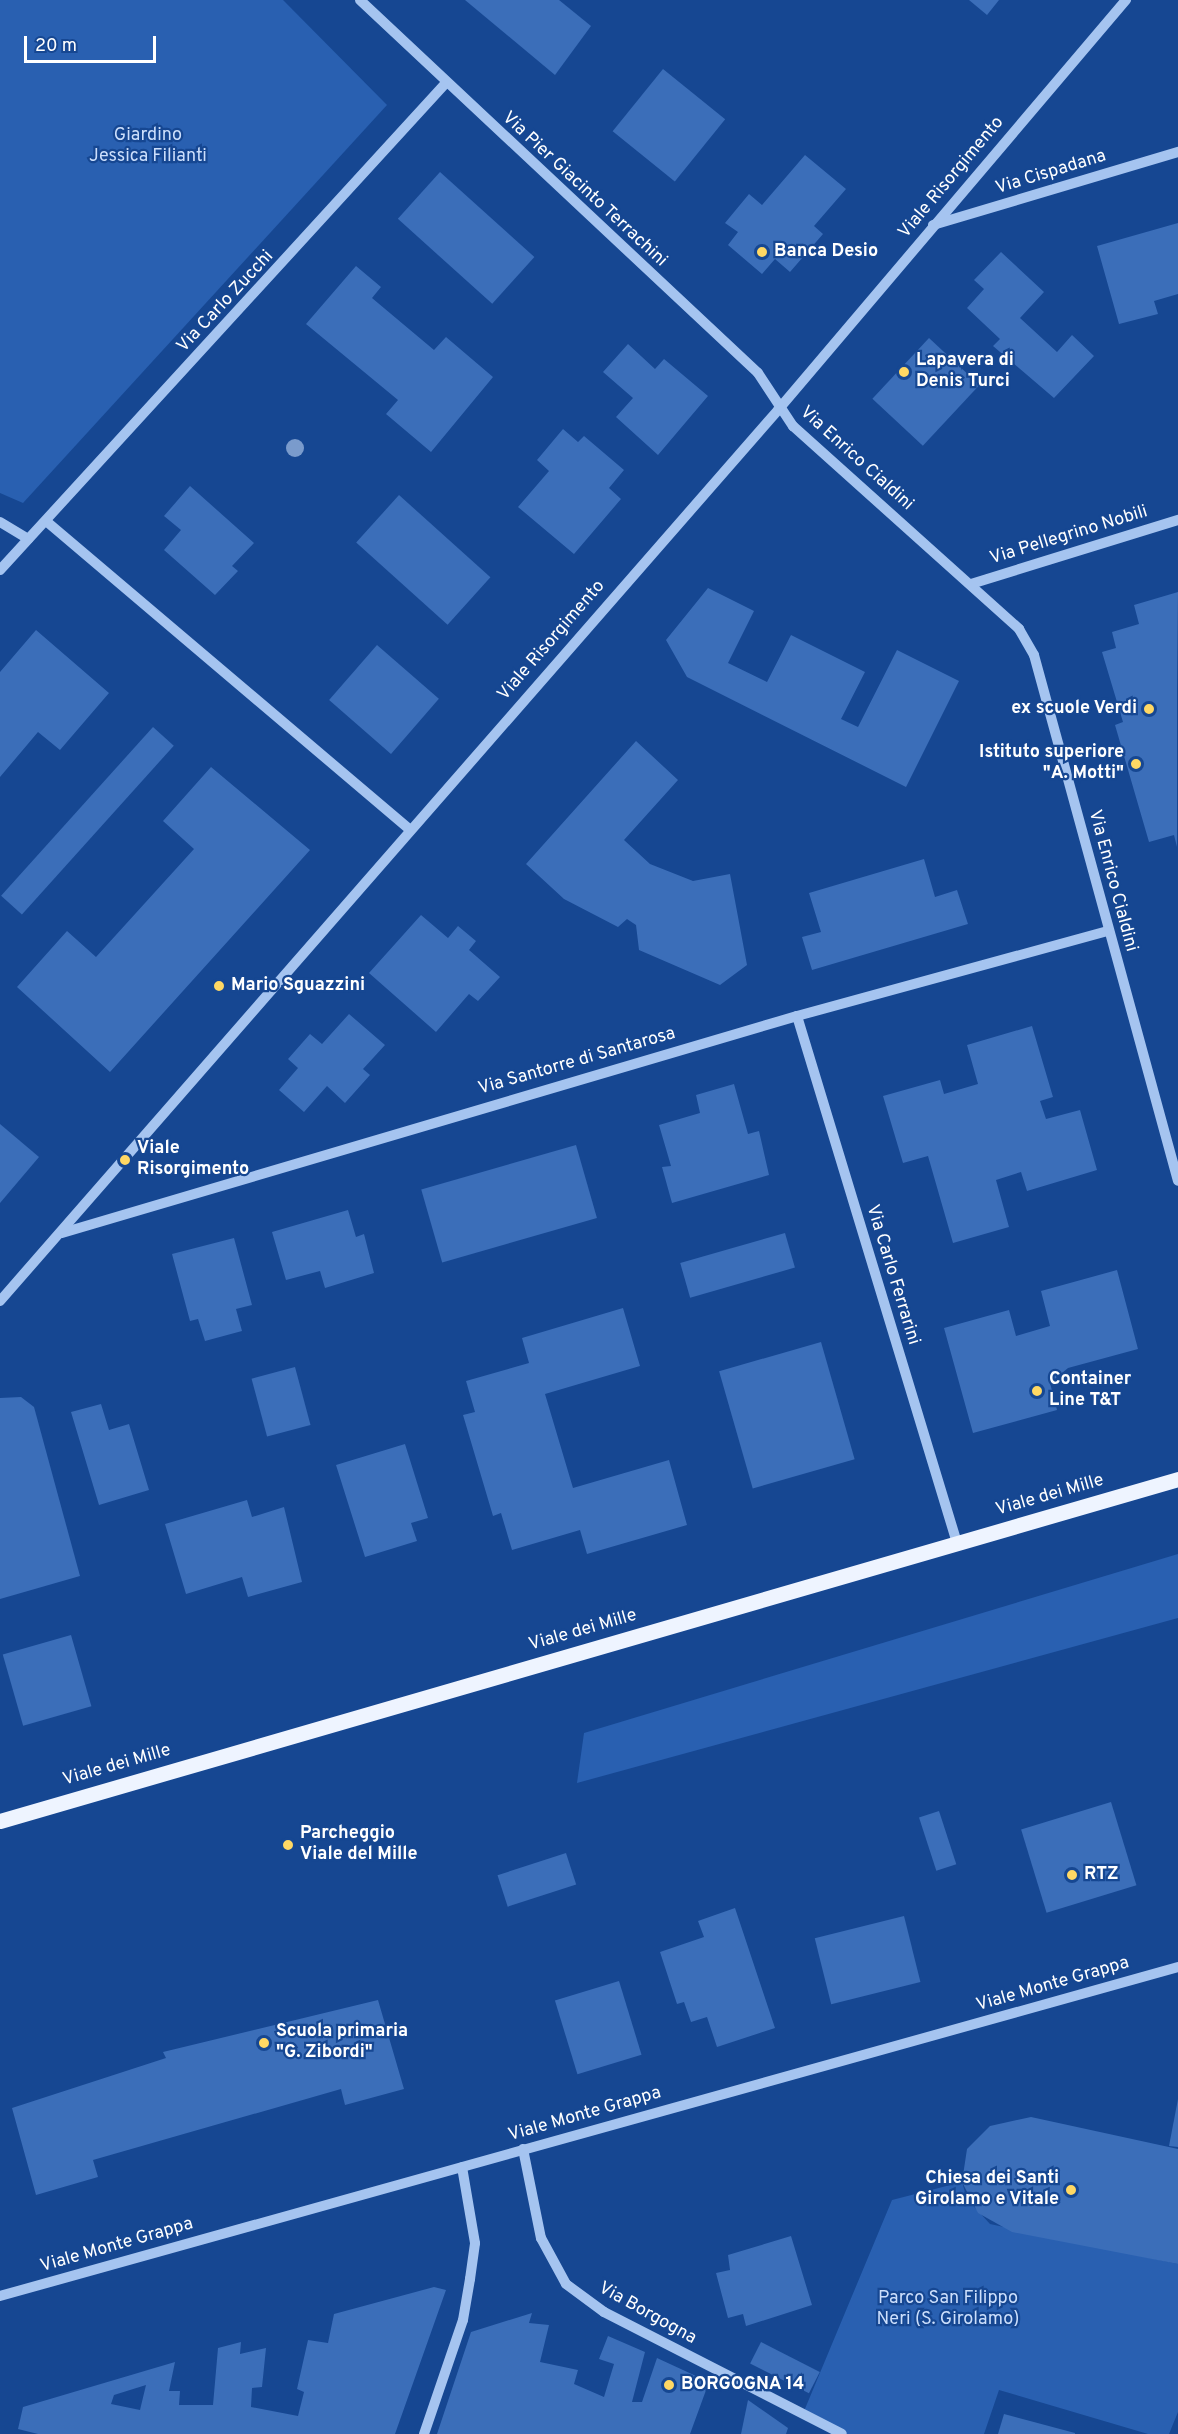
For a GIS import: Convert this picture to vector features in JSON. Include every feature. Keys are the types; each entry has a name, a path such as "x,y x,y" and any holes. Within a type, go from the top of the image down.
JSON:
{"main road":[{"name":"Viale dei Mille","path":"0,1821 1178,1479"}],"street":[{"name":"Via Pier Giacinto Terrachini","path":"360,0 445,84 758,373 777,410"},
{"name":"Viale Risorgimento","path":"0,1301 777,410 1126,0"},
{"name":"Via Carlo Zucchi","path":"0,570 445,84"},
{"name":"Via Cispadana","path":"933,225 1178,152"},
{"name":"Via Enrico Cialdini","path":"777,410 1010,619 1034,655 1178,1181"},
{"name":"Via Pellegrino Nobili","path":"971,584 1178,520"},
{"path":"46,521 409,830"},
{"path":"0,522 28,539"},
{"name":"Via Santorre di Santarosa","path":"58,1234 797,1016 1108,931"},
{"name":"Via Carlo Ferrarini","path":"797,1016 957,1543"},
{"name":"Viale Monte Grappa","path":"0,2296 1178,1967"},
{"name":"Via Borgogna","path":"523,2149 541,2238 566,2284 604,2312 842,2434"},
{"path":"424,2434 463,2320 470,2280 475,2243 462,2167"}],"green space":[{"name":"Giardino Jessica Filianti","path":"0,0 283,0 387,105 23,503 0,493"},
{"path":"1178,1554 1178,1618 577,1783 584,1733"},
{"name":"Parco San Filippo Neri (S. Girolamo)","path":"962,2182 967,2199 990,2224 1178,2264 1178,2412 1169,2434 1148,2434 999,2390 984,2434 842,2434 802,2416 892,2200"}],"building":[{"path":"465,0 559,0 591,26 555,75"},
{"path":"969,0 999,0 987,15"},
{"path":"663,69 725,119 675,182 613,131"},
{"path":"805,155 846,189 814,226 823,234 790,272 775,259 762,274 728,245 738,232 725,223 749,194 762,205"},
{"path":"440,172 534,257 492,304 398,219"},
{"path":"1178,223 1178,294 1154,301 1158,314 1119,324 1097,246"},
{"path":"1001,252 1044,292 1020,318 1057,352 1072,335 1094,356 1054,398 993,346 1000,339 967,308 984,289 974,280"},
{"path":"356,266 381,287 372,298 434,350 446,337 493,377 431,452 386,414 398,400 306,324"},
{"path":"929,338 979,385 923,446 872,399"},
{"path":"628,344 655,369 664,359 708,396 658,455 616,417 633,398 603,372"},
{"path":"563,429 578,442 584,436 624,470 609,488 621,499 574,554 518,507 549,471 537,460"},
{"path":"190,486 254,543 232,566 238,571 215,595 164,550 181,530 164,516"},
{"path":"399,495 490,577 448,625 356,543"},
{"path":"708,588 754,611 728,663 767,682 791,635 865,672 841,719 858,727 897,650 959,681 906,787 687,677 666,640"},
{"name":"ex scuole Verdi","path":"1178,592 1177,847 1174,835 1149,842 1115,725 1123,722 1102,652 1116,648 1112,632 1139,624 1134,605"},
{"path":"36,630 109,693 60,750 38,732 0,777 0,672"},
{"path":"377,645 439,699 391,754 329,700"},
{"path":"153,727 174,746 22,914 1,896"},
{"path":"636,741 678,780 624,840 650,864 693,881 730,874 747,965 720,985 639,950 636,925 627,919 618,927 564,899 526,864"},
{"path":"211,767 310,850 110,1072 17,987 67,931 96,957 194,849 163,821"},
{"path":"924,859 935,897 957,890 968,924 812,970 802,937 821,932 809,893"},
{"path":"421,915 448,938 458,926 476,941 469,950 500,977 478,1001 469,994 436,1032 369,973"},
{"path":"349,1014 385,1045 363,1069 370,1075 345,1103 327,1086 304,1112 279,1090 298,1068 288,1059 310,1034 322,1044"},
{"path":"1032,1026 1053,1097 1040,1101 1046,1119 1080,1110 1097,1170 1027,1191 1021,1172 996,1180 1009,1227 953,1243 928,1156 903,1163 883,1096 940,1080 944,1094 978,1084 967,1045"},
{"path":"734,1084 748,1134 759,1131 769,1175 672,1203 662,1167 671,1166 659,1125 700,1113 696,1095"},
{"path":"0,1124 39,1157 0,1203"},
{"path":"576,1145 597,1218 442,1262 421,1189"},
{"path":"348,1210 356,1237 364,1234 374,1273 325,1288 320,1271 286,1280 272,1232"},
{"path":"785,1233 795,1268 690,1298 680,1263"},
{"path":"234,1238 252,1305 236,1309 242,1331 205,1341 198,1319 190,1321 172,1254"},
{"path":"1117,1270 1138,1349 1068,1368 1050,1383 1057,1410 973,1433 944,1328 1009,1310 1016,1336 1050,1326 1041,1291"},
{"path":"623,1308 640,1366 545,1394 573,1488 669,1460 687,1525 587,1554 580,1530 512,1550 501,1513 493,1516 463,1415 475,1412 466,1381 529,1363 522,1338"},
{"path":"821,1342 855,1459 753,1488 719,1371"},
{"path":"295,1367 311,1425 267,1437 252,1379"},
{"path":"21,1397 34,1407 80,1576 0,1599 0,1398"},
{"path":"101,1404 109,1430 129,1424 149,1490 99,1505 71,1412"},
{"path":"405,1444 428,1518 411,1523 417,1541 365,1557 336,1465"},
{"path":"247,1500 252,1517 284,1507 302,1582 248,1597 242,1577 186,1594 165,1524"},
{"path":"71,1635 91,1706 23,1726 3,1655"},
{"path":"1111,1802 1136,1885 1047,1913 1021,1829"},
{"path":"939,1811 956,1864 936,1871 919,1817"},
{"path":"566,1853 576,1884 508,1907 498,1875"},
{"path":"735,1908 775,2028 717,2047 707,2017 691,2022 684,2002 677,2004 660,1952 704,1937 698,1921"},
{"path":"904,1916 920,1982 831,2004 815,1938"},
{"path":"619,1981 642,2055 577,2074 555,2001"},
{"path":"378,2000 404,2089 345,2105 341,2089 93,2160 98,2177 36,2195 12,2108 166,2058 163,2052"},
{"path":"1178,2099 1178,2147 1169,2146"},
{"name":"Chiesa dei Santi Girolamo e Vitale","path":"1031,2117 1178,2149 1178,2264 1012,2232 978,2213 962,2182 967,2149 990,2126"},
{"path":"791,2236 812,2305 746,2326 743,2314 728,2318 716,2273 730,2270 728,2255"},
{"path":"434,2287 446,2290 395,2434 38,2434 18,2429 23,2407 175,2362 169,2391 180,2391 179,2405 213,2405 218,2348 241,2342 240,2354 266,2348 262,2387 252,2388 251,2407 298,2416 304,2392 297,2389 308,2340 328,2343 334,2314","holes":["146,2385 140,2410 111,2404 114,2395"]},
{"path":"532,2313 529,2323 549,2325 540,2362 578,2370 574,2384 604,2397 614,2364 599,2359 608,2336 645,2352 632,2402 642,2402 657,2358 709,2382 690,2434 437,2434 471,2332"},
{"path":"761,2342 820,2372 809,2393 750,2363"},
{"path":"748,2400 788,2428 786,2434 741,2434"},
{"path":"1004,2414 1075,2433 1075,2434 998,2434"}],"place":[{"name":"Banca Desio","path":"762,252"},
{"name":"Lapavera di Denis Turci","path":"904,372"},
{"name":"ex scuole Verdi","path":"1149,709"},
{"name":"Istituto superiore \"A. Motti\"","path":"1136,764"},
{"name":"Mario Sguazzini","path":"219,986"},
{"name":"Viale Risorgimento","path":"125,1160"},
{"name":"Container Line T&T","path":"1037,1391"},
{"name":"Parcheggio Viale del Mille","path":"288,1845"},
{"name":"RTZ","path":"1072,1875"},
{"name":"Scuola primaria \"G. Zibordi\"","path":"264,2043"},
{"name":"Chiesa dei Santi Girolamo e Vitale","path":"1071,2190"},
{"name":"BORGOGNA 14","path":"669,2385"}]}
